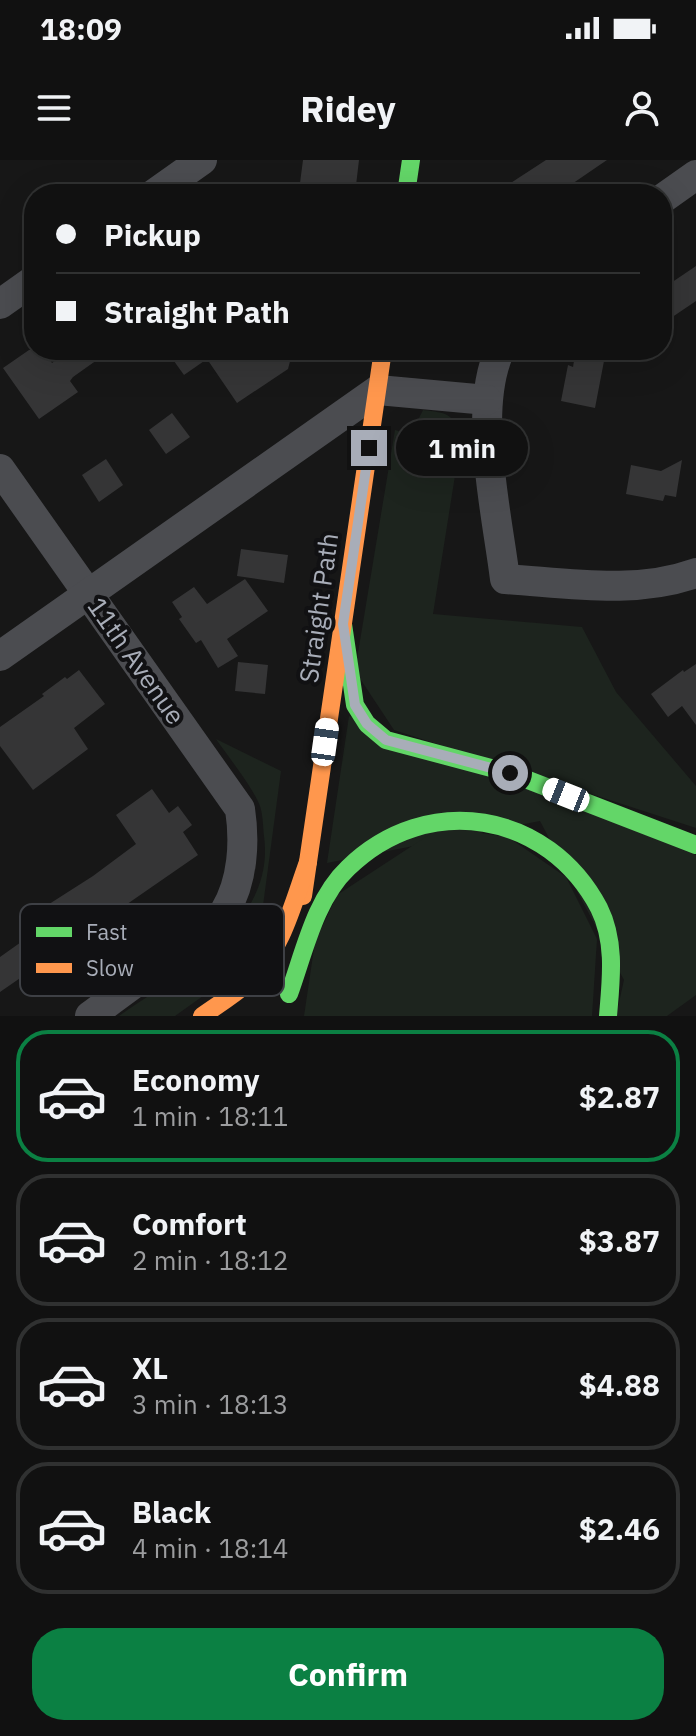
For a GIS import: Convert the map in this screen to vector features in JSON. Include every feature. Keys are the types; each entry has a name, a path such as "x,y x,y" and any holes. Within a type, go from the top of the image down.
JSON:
{"main road":[{"path":"407,184 411,160"},
{"name":"Straight Path","path":"286,1016 382,360"},
{"path":"343,624 355,705 367,724 386,740 486,765 696,845"},
{"path":"289,994 325,902 349,866 376,844 407,829 439,821 473,820 506,827 537,840 564,859 590,889 607,925 614,955 616,972 608,1016"},
{"path":"284,925 308,862"},
{"path":"202,1016 230,996"}],"street":[{"path":"168,184 202,160"},
{"path":"672,192 696,175"},
{"path":"0,304 24,287"},
{"path":"496,360 487,400 489,448 505,579 625,586 669,581 696,573"},
{"path":"0,656 378,390 487,400"},
{"name":"11th Avenue","path":"0,469 240,809 243,832 241,864 237,885 229,904"},
{"name":"11th Avenue","path":"90,1016 117,996"}],"shaded area":[{"path":"423,410 448,416 461,438 433,614 582,627 616,692 696,786 696,828 394,730 355,671 395,430 406,433 410,422 418,420"},
{"path":"349,716 696,855 696,995 667,1016 616,1016 624,980 540,821 327,863"},
{"path":"216,739 281,771 263,904 249,904 264,867 261,810 252,790"},
{"path":"441,827 508,837 566,877 597,939 592,1016 304,1016 315,942 337,895"},
{"path":"148,996 203,996 175,1016 119,1016"}],"building":[{"path":"303,160 359,160 356,184 300,183"},
{"path":"546,160 607,160 572,184 509,184"},
{"path":"696,266 696,301 672,317 672,282"},
{"path":"24,353 24,360 50,360 52,363 56,360 97,360 70,381 78,392 39,419 3,368"},
{"path":"173,360 206,360 184,375"},
{"path":"208,360 290,360 288,369 237,403"},
{"path":"574,360 604,361 595,408 561,401 568,365 573,367"},
{"path":"172,413 190,437 166,454 149,430"},
{"path":"106,459 123,485 99,502 82,475"},
{"path":"682,460 676,497 665,495 663,501 626,494 631,465 661,471"},
{"path":"241,549 288,555 284,583 237,576"},
{"path":"245,579 268,611 227,639 238,656 218,668 201,640 196,643 179,619 182,617 172,602 194,587 207,604"},
{"path":"238,662 268,665 265,694 235,691"},
{"path":"696,664 696,725 682,706 668,717 651,694"},
{"path":"79,670 105,704 74,728 88,749 33,790 0,746 0,727 65,677 67,679"},
{"path":"152,789 169,813 178,806 192,825 183,832 198,855 127,904 49,904 136,844 116,815"},
{"path":"20,943 20,978 0,992 0,957"}],"traffic: fast":[{"path":"407,184 411,160"},
{"path":"343,624 355,705 367,724 386,740 510,773 696,845"},
{"path":"289,994 319,911 348,868 379,844 413,828 449,821 484,823 518,832 549,850 577,875 599,908 610,948 608,1016"}],"traffic: slow":[{"path":"303,896 382,360"},
{"path":"284,928 308,862"},
{"path":"202,1016 231,996"}],"route":[{"path":"369,448 343,624 355,705 367,724 386,740 510,773"}]}
